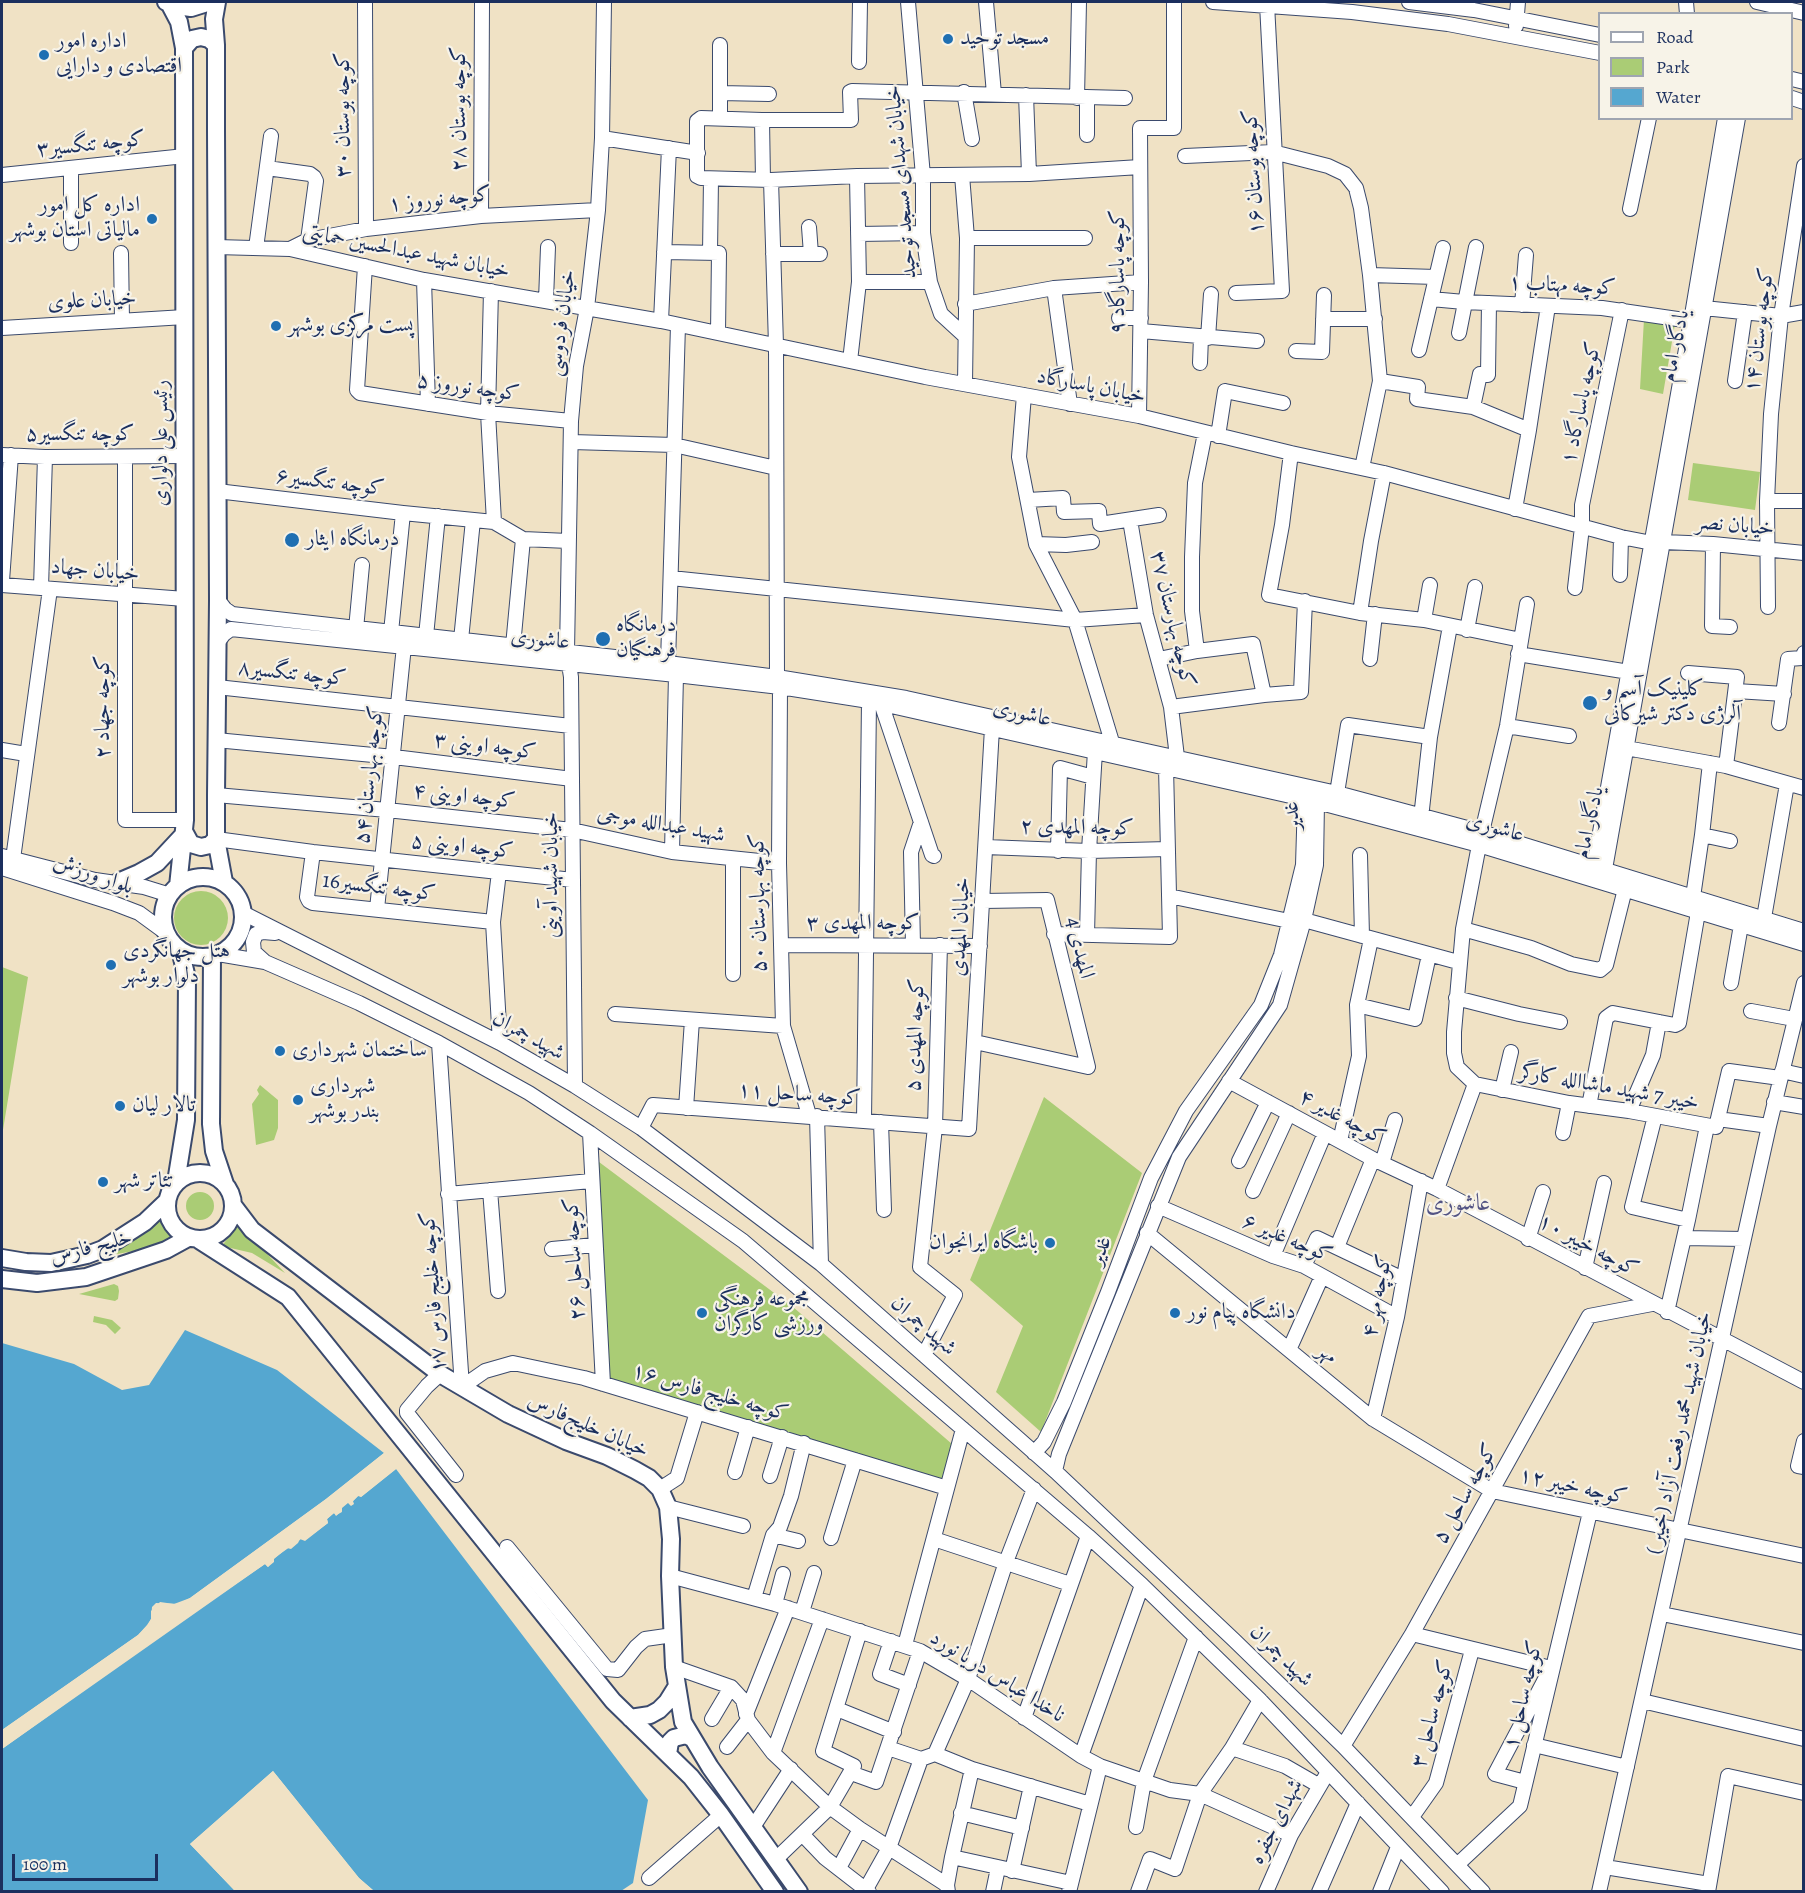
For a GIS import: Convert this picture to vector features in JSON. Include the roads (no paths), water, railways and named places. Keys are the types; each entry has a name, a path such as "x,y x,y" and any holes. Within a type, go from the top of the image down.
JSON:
{"main road":[{"path":"167,2 191,8 210,2"},
{"name":"رئیس علی دلواری","path":"167,2 179,22 184,48 185,156 185,826 174,890"},
{"path":"216,2 214,19 216,45 218,600 216,839 224,882"},
{"path":"184,48 192,39 201,37 209,39 216,45"},
{"path":"185,826 191,843 201,847 210,845 216,839"},
{"path":"118,882 157,863 185,826"},
{"path":"200,877 224,882 240,900 243,913 242,926 237,938 229,948 215,955 192,956 180,950 165,932 163,918 165,906 174,890 188,880 200,877"},
{"path":"176,1182 186,1120 187,978 180,950"},
{"path":"194,1239 210,1239 220,1234 232,1216 233,1205 214,1151 211,1124 215,955"},
{"path":"225,1184 217,1177 207,1173 185,1176 176,1182 166,1202 166,1213 171,1224 178,1233 194,1239 288,1297 613,1701 691,1777 721,1815 775,1892"},
{"name":"خلیج فارس","path":"2,1258 51,1263 87,1255 104,1249 145,1222 166,1202"},
{"name":"خیابان خلیج‌فارس","path":"233,1205 252,1230 440,1374 508,1414 635,1470 649,1478 660,1490 668,1507 674,1667 682,1722 799,1892"},
{"name":"خلیج فارس","path":"2,1279 37,1283 86,1277 194,1239"},
{"path":"630,1718 650,1715 660,1710 676,1686"},
{"path":"668,1754 667,1748 674,1737 686,1735 692,1738"}],"street":[{"name":"کوچه بوستان ۳۰","path":"365,2 366,229"},
{"name":"کوچه بوستان ۲۸","path":"481,216 482,2"},
{"name":"خیابان فردوسی","path":"569,658 568,542 571,421 576,366 587,308 598,210 603,138 604,2"},
{"path":"859,62 860,2"},
{"name":"خیابان شهدای مسجد توحید","path":"908,2 922,176 923,233 930,282 941,314 965,336"},
{"path":"986,2 994,94"},
{"path":"1079,2 1082,98 1087,135"},
{"name":"کوچه پاسارگاد ۹","path":"1139,416 1140,128 1174,128 1174,2"},
{"path":"1213,2 1267,4 1436,22 1598,53"},
{"path":"1409,2 1447,5 1598,35"},
{"path":"1508,2 1511,17 1509,35"},
{"path":"1511,17 1518,2"},
{"path":"1757,2 1803,13"},
{"name":"کوچه بوستان ۱۶","path":"1236,293 1282,291 1267,4"},
{"path":"720,45 720,119"},
{"path":"1125,98 964,92 852,91 850,92 851,120 698,119 697,176 711,179 767,180 857,176 1029,174 1140,166"},
{"path":"964,92 972,140"},
{"path":"720,93 769,94"},
{"path":"1026,95 1029,174"},
{"name":"کوچه بهارستان ۵۰","path":"762,120 773,254 776,345 779,863 783,1026 812,1115 821,1264"},
{"path":"1630,209 1649,120"},
{"name":"یادگار امام","path":"1598,872 1626,748 1691,321 1725,120"},
{"name":"یادگار امام","path":"1676,431 1704,308 1738,120"},
{"path":"256,248 271,136"},
{"path":"603,138 698,153"},
{"path":"661,321 669,148"},
{"path":"1185,156 1273,152 1328,166 1345,174 1356,188 1370,275 1380,381 1362,468"},
{"name":"کوچه تنگسیر۳","path":"2,175 185,156"},
{"name":"کوچه بوستان ۱۴","path":"1768,607 1767,501 1770,414 1781,316 1800,224 1803,166"},
{"path":"71,168 71,243"},
{"path":"267,168 310,174 314,177 316,181 308,240"},
{"path":"962,175 967,238 965,384"},
{"path":"850,361 859,282 857,176"},
{"path":"710,253 711,179"},
{"name":"کوچه نوروز ۱","path":"290,249 308,240 366,229 481,216 598,210"},
{"path":"773,254 816,254 809,227"},
{"path":"858,234 923,233"},
{"path":"967,238 1085,238"},
{"name":"خیابان شهید عبدالحسین حمایتی","path":"216,247 290,249 424,280 587,308"},
{"path":"546,300 548,247"},
{"path":"1459,333 1476,247"},
{"path":"1419,350 1443,248"},
{"path":"664,252 718,252 720,254 718,333"},
{"path":"122,253 122,320"},
{"path":"1522,305 1526,255"},
{"name":"کوچه نوروز ۵","path":"365,266 357,390 360,393 488,413 571,421"},
{"path":"1370,275 1436,277"},
{"path":"424,280 428,404"},
{"path":"859,282 930,282"},
{"path":"965,304 1054,288 1141,282"},
{"path":"1054,288 1070,404"},
{"path":"491,291 488,413 495,522 523,539 568,542"},
{"path":"1200,363 1211,294"},
{"path":"1296,351 1322,352 1324,295"},
{"name":"کوچه مهتاب ۱","path":"1431,298 1464,302 1623,310 1691,321"},
{"path":"1473,407 1480,374 1488,375 1490,303"},
{"path":"1515,509 1548,306"},
{"name":"خیابان پاسارگاد","path":"587,308 661,321 965,384 1139,416 1211,435 1384,473 1621,537"},
{"path":"1704,308 1781,316 1803,312"},
{"name":"کوچه پاسارگاد ۱","path":"1575,588 1582,527 1582,505 1623,310"},
{"path":"1735,381 1745,312"},
{"name":"خیابان علوی","path":"2,327 185,317"},
{"path":"1119,318 1141,325 1205,338 1257,341"},
{"path":"1323,319 1375,319"},
{"path":"672,852 670,578 678,325"},
{"path":"1380,381 1418,387 1417,399 1473,407 1529,430"},
{"path":"1197,651 1192,611 1195,483 1225,391 1283,403"},
{"path":"1024,395 1019,457 1036,544 1075,620 1112,742"},
{"path":"572,442 674,445 776,468"},
{"path":"1291,453 1282,525 1269,595 1360,613 1424,620 1467,630 1519,647 1629,672"},
{"path":"2,583 6,455"},
{"name":"کوچه تنگسیر۵","path":"6,455 185,456"},
{"path":"5,861 26,754 45,588 45,457"},
{"name":"کوچه جهاد ۲","path":"125,457 126,820 185,826"},
{"path":"1360,613 1384,473"},
{"name":"کوچه تنگسیر۶","path":"217,491 495,522"},
{"path":"1028,500 1063,498 1064,512 1099,511 1100,524 1159,515"},
{"path":"1767,501 1803,501"},
{"path":"391,632 403,513"},
{"path":"426,636 438,516"},
{"path":"461,640 473,520"},
{"name":"کوچه بهارستان ۳۷","path":"1087,935 1170,937 1168,849 1171,707 1146,615 1130,520"},
{"path":"1620,575 1621,537"},
{"name":"خیابان نصر","path":"1621,537 1658,543 1713,544 1803,553"},
{"path":"513,646 523,539"},
{"path":"1036,544 1066,545 1092,542"},
{"name":"یادگار امام","path":"1603,846 1629,672 1658,543"},
{"path":"1713,544 1712,626 1730,627"},
{"path":"356,628 362,565"},
{"path":"670,578 1075,620 1146,615"},
{"name":"خیابان جهاد","path":"2,583 185,599"},
{"path":"1424,620 1430,585"},
{"path":"1467,630 1475,587"},
{"name":"عاشوری","path":"218,600 232,614 513,646 569,658"},
{"path":"1171,707 1301,692 1305,602"},
{"path":"1437,1189 1475,1084 1457,1066 1454,1053 1458,962 1480,839 1507,726 1527,604"},
{"path":"1370,659 1375,614"},
{"path":"1422,809 1430,737 1450,626"},
{"name":"عاشوری","path":"217,643 231,629 404,646 569,658 906,698 1112,742 1171,762 1480,839 1694,897 1803,931"},
{"path":"1159,659 1197,651 1253,644 1264,695"},
{"name":"کوچه بهارستان ۵۴","path":"377,909 404,646"},
{"path":"1779,723 1788,659 1802,658 1803,653"},
{"name":"خیابان شهید آوینی","path":"569,658 574,1086"},
{"path":"1688,673 1737,677 1726,766"},
{"name":"عاشوری","path":"779,682 1095,751 1171,762"},
{"name":"کوچه تنگسیر۸","path":"217,687 571,726"},
{"path":"1736,691 1784,694"},
{"path":"875,702 934,856"},
{"path":"864,1120 866,946 875,702"},
{"path":"1337,793 1348,725 1430,737"},
{"path":"1507,726 1569,736"},
{"name":"خیابان المهدی","path":"969,1129 992,729"},
{"name":"کوچه اوینی ۳","path":"216,740 394,757 572,779"},
{"path":"1626,748 1726,766 1803,789"},
{"path":"2,750 26,754"},
{"path":"1054,934 1087,935 1095,751"},
{"path":"1694,897 1710,763"},
{"path":"1058,851 1060,768 1093,777"},
{"path":"1764,918 1787,784"},
{"name":"عاشوری","path":"1311,796 1337,793 1480,839"},
{"name":"کوچه اوینی ۴","path":"216,795 387,810 572,830"},
{"name":"غدیر","path":"1055,1472 1067,1435 1179,1157 1280,1005 1304,921 1310,865 1311,796"},
{"path":"913,945 911,852 921,822"},
{"name":"شهید عبدالله موجی","path":"572,830 672,852 779,863"},
{"path":"1702,835 1730,841"},
{"name":"کوچه اوینی ۵","path":"216,839 313,852 573,880"},
{"name":"کوچه المهدی ۲","path":"986,847 1058,851 1168,849"},
{"name":"کوچه تنگسیر16","path":"313,852 307,897 309,901 493,922"},
{"path":"1340,1141 1359,1056 1357,1005 1367,938 1360,855"},
{"path":"733,859 733,974"},
{"name":"بلوار ورزش","path":"5,861 95,880 174,890"},
{"name":"بلوار ورزش","path":"5,861 36,878 139,913 165,932"},
{"name":"غدیر","path":"1034,1453 1044,1442 1064,1402 1104,1303 1150,1178 1186,1111 1261,1005 1281,955 1289,921 1310,865"},
{"path":"499,872 493,922 500,1043"},
{"name":"عاشوری","path":"1598,872 1625,889 1803,944"},
{"path":"139,913 146,897 144,887"},
{"path":"1463,929 1531,948 1571,964 1600,970 1606,965 1625,889"},
{"path":"1169,896 1289,921"},
{"name":"المهدی 4","path":"975,1042 1088,1067 1047,900 983,901"},
{"path":"1589,1106 1606,1018 1613,1013 1675,1025 1679,1023 1698,912"},
{"name":"شهید چمران","path":"243,913 280,934 500,1043 574,1086 641,1128 821,1264 1055,1472 1234,1640 1343,1746 1483,1892"},
{"path":"1304,921 1458,962"},
{"path":"1731,984 1741,925"},
{"path":"265,962 254,952 253,942 256,934 263,932 280,934"},
{"name":"کوچه المهدی ۳","path":"781,945 980,946"},
{"name":"کوچه المهدی ۵","path":"924,1355 955,1295 921,1267 935,1127 940,945"},
{"name":"شهید چمران","path":"215,955 265,962 358,1003 439,1043 529,1093 743,1241 1088,1536 1142,1585 1260,1700 1442,1892"},
{"path":"1357,1005 1414,1019 1429,955"},
{"name":"( خیبر) خیابان شهید محمد رفعت آزاد","path":"1599,1892 1774,1102 1796,1028 1803,983"},
{"path":"1456,998 1560,1022"},
{"path":"1751,1011 1796,1028"},
{"path":"615,1014 783,1026"},
{"path":"686,1108 692,1020"},
{"path":"1629,1111 1653,1055 1659,1022"},
{"name":"کوچه خلیج فارس ۱۷","path":"439,1043 462,1387"},
{"path":"1502,1090 1511,1052"},
{"name":"خیبر 7 شهید ماشاالله کارگر","path":"1475,1084 1569,1104 1712,1122 1729,1071 1781,1075"},
{"path":"1781,1075 1803,1076"},
{"name":"کوچه غدیر ۴","path":"1228,1081 1378,1161 1437,1189"},
{"path":"1239,1161 1268,1102"},
{"path":"1774,1102 1803,1107"},
{"path":"1563,1133 1569,1104"},
{"name":"کوچه ساحل ۱۱","path":"641,1128 652,1105 812,1115 969,1129"},
{"path":"1253,1191 1289,1113"},
{"path":"1655,1116 1632,1207 1688,1220"},
{"path":"1337,1247 1395,1120"},
{"path":"881,1122 884,1210"},
{"path":"1667,1312 1712,1122 1769,1126"},
{"name":"کوچه ساحل ۲۶","path":"590,1133 603,1384"},
{"path":"1273,1256 1325,1133"},
{"path":"448,1194 591,1181"},
{"name":"کوچه مهر ۴","path":"1373,1419 1397,1317 1421,1181"},
{"path":"1585,1268 1604,1184"},
{"name":"کوچه خیبر ۱۰","path":"1437,1189 1667,1312 1722,1337 1788,1376 1803,1382"},
{"path":"490,1190 498,1291"},
{"path":"1528,1239 1543,1192"},
{"name":"کوچه غدیر ۶","path":"1158,1206 1273,1256 1304,1266 1397,1317"},
{"name":"مهر","path":"1147,1233 1373,1419 1492,1491"},
{"path":"1304,1266 1317,1238 1402,1279"},
{"path":"1684,1238 1744,1239"},
{"path":"552,1249 595,1245"},
{"path":"1289,1350 1322,1276"},
{"name":"کوچه ساحل ۵","path":"1343,1746 1412,1634 1589,1316 1652,1304"},
{"name":"کوچه خلیج فارس ۱۶","path":"462,1387 485,1371 513,1363 603,1384 947,1488"},
{"path":"440,1374 420,1394 407,1413 456,1475"},
{"path":"660,1490 677,1478 697,1412"},
{"path":"1051,1426 1057,1434 1067,1435"},
{"path":"735,1472 748,1427"},
{"path":"905,1646 963,1429"},
{"path":"770,1476 782,1437"},
{"path":"1803,1441 1798,1466 1803,1467"},
{"path":"754,1598 772,1535 780,1527 791,1496 804,1443"},
{"path":"831,1538 855,1460"},
{"path":"935,1754 968,1679 1006,1562 1034,1490"},
{"name":"کوچه خیبر ۱۲","path":"1492,1491 1803,1556"},
{"path":"668,1507 743,1526"},
{"name":"کوچه ساحل ۱","path":"1458,1864 1520,1806 1551,1668 1590,1512"},
{"path":"772,1535 798,1542"},
{"path":"1024,1718 1088,1536"},
{"path":"934,1539 1070,1584"},
{"path":"507,1547 607,1669 618,1670 645,1639 673,1635"},
{"path":"802,1612 814,1573"},
{"path":"727,1747 747,1717 781,1606 783,1574"},
{"name":"ناخدا عباس دریا نورد","path":"670,1575 802,1612 920,1651 968,1679 1081,1756 1100,1766 1170,1790 1200,1794 1291,1835"},
{"path":"1081,1756 1142,1585"},
{"path":"1662,1614 1803,1643"},
{"path":"773,1753 822,1619"},
{"path":"776,1859 830,1807 854,1766 823,1751 860,1631"},
{"path":"1412,1634 1551,1668 1495,1774 1526,1782"},
{"path":"1136,1827 1144,1781 1196,1636"},
{"path":"1217,1658 1234,1640"},
{"path":"891,1641 880,1674 909,1685"},
{"name":"کوچه ساحل ۳","path":"1412,1817 1436,1783 1472,1650"},
{"path":"851,1773 876,1782 920,1651"},
{"path":"674,1667 731,1687 743,1700 747,1717 773,1753 830,1807 860,1830 948,1888 952,1857 972,1769"},
{"path":"712,1719 731,1687"},
{"path":"1138,1892 1150,1859 1175,1869 1200,1794 1232,1748 1260,1700"},
{"path":"1642,1701 1803,1739"},
{"path":"837,1709 894,1732"},
{"path":"1534,1745 1628,1767"},
{"path":"888,1748 921,1759 935,1754 972,1769 1090,1804"},
{"path":"1232,1748 1285,1766 1318,1785"},
{"path":"802,1834 825,1858 868,1890 889,1848 921,1759"},
{"path":"952,1857 1070,1887 1100,1766"},
{"path":"753,1827 791,1769"},
{"name":"شهدای جفره","path":"1266,1892 1291,1835 1318,1785 1328,1772"},
{"path":"1605,1867 1708,1888 1728,1776 1803,1793"},
{"path":"1012,1871 1031,1786"},
{"path":"1319,1892 1358,1803"},
{"path":"961,1813 1022,1828"},
{"path":"649,1878 721,1815"},
{"path":"839,1868 860,1830"},
{"path":"1380,1892 1398,1847"},
{"path":"993,1892 998,1868"}],"water":[{"path":"185,1330 277,1370 384,1453 326,1499 190,1598 174,1604 160,1602 151,1611 151,1619 138,1635 2,1730 2,1343 74,1364 122,1390 149,1385"},
{"path":"396,1469 648,1800 633,1883 621,1891 374,1891 359,1878 273,1771 190,1844 235,1891 2,1891 2,1749 171,1628 265,1564 268,1567 273,1559 301,1539 305,1540 328,1523 327,1519 334,1513 336,1515 342,1512 341,1508 348,1502 353,1504 359,1495 361,1497"}],"place":[{"name":"مسجد توحید","path":"948,39"},
{"name":"اداره امور اقتصادی و دارایی","path":"44,55"},
{"name":"اداره کل امور مالیاتی استان بوشهر","path":"152,219"},
{"name":"پست مرکزی بوشهر","path":"276,326"},
{"name":"درمانگاه ایثار","path":"292,540"},
{"name":"درمانگاه فرهنگیان","path":"603,639"},
{"name":"کلینیک آسم و آلرژی دکتر شیرکانی","path":"1590,703"},
{"name":"هتل جهانگردی دلوار بوشهر","path":"111,965"},
{"name":"ساختمان شهرداری","path":"280,1051"},
{"name":"شهرداری بندر بوشهر","path":"298,1100"},
{"name":"تالار لیان","path":"120,1106"},
{"name":"تئاتر شهر","path":"103,1182"},
{"name":"باشگاه ایرانجوان","path":"1050,1243"},
{"name":"مجموعه فرهنگی ورزشی کارگران","path":"702,1313"},
{"name":"دانشگاه پیام نور","path":"1175,1313"}],"district":[{"name":"عاشوری","path":"1458,1204"}]}
